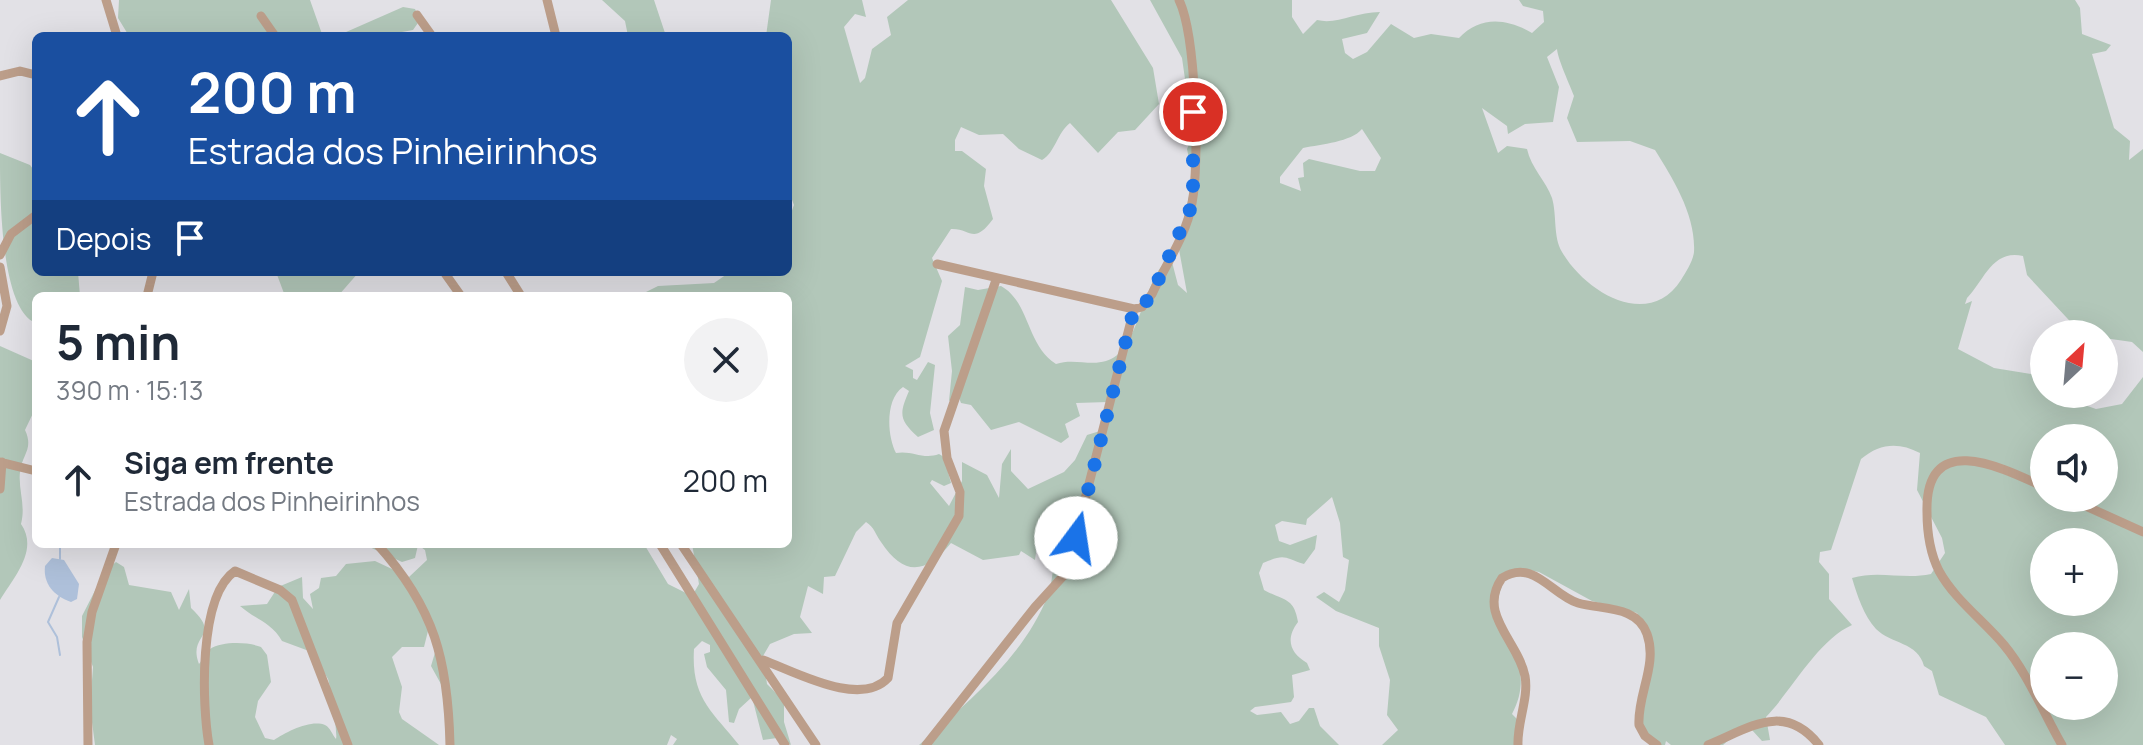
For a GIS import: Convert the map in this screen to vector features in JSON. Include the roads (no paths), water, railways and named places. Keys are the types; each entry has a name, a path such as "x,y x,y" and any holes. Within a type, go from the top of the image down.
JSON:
{"street":[{"path":"106,0 116,32"},
{"path":"547,0 555,32"},
{"path":"937,264 996,280 1134,309 1142,307 1152,294 1193,203 1194,85 1189,33 1179,0"},
{"path":"417,15 429,32"},
{"path":"261,16 272,32"},
{"path":"0,76 20,71 32,74"},
{"path":"0,255 11,234 32,218"},
{"path":"0,267 7,306 0,331"},
{"path":"763,660 851,691 872,689 888,678 897,623 959,516 960,492 947,458 944,431 996,280"},
{"path":"926,745 1035,607 1066,573 1134,309"},
{"path":"2030,481 1991,465 1954,461 1934,473 1928,495 1927,525 1939,571 2013,657 2062,745"},
{"path":"0,489 1,462 32,470"},
{"path":"2099,512 2143,532"},
{"path":"88,745 87,642 92,612 115,548"},
{"path":"380,548 413,588 432,622 447,674 450,745"},
{"path":"662,548 785,745"},
{"path":"684,548 763,660 816,745"},
{"path":"209,745 205,721 206,648 215,604 235,571 288,595 348,745"},
{"path":"1518,745 1525,677 1495,615 1493,599 1502,578 1521,571 1533,574 1573,601 1623,611 1643,624 1650,650 1638,713 1639,725 1645,736 1657,745"},
{"path":"1708,745 1774,720 1803,727 1819,745"}],"water":[{"path":"52,558 64,560 79,584 77,599 71,602 65,599 48,584 45,566"}],"waterway":[{"path":"60,548 60,559"},
{"path":"59,597 48,622 57,637 60,655"}]}
